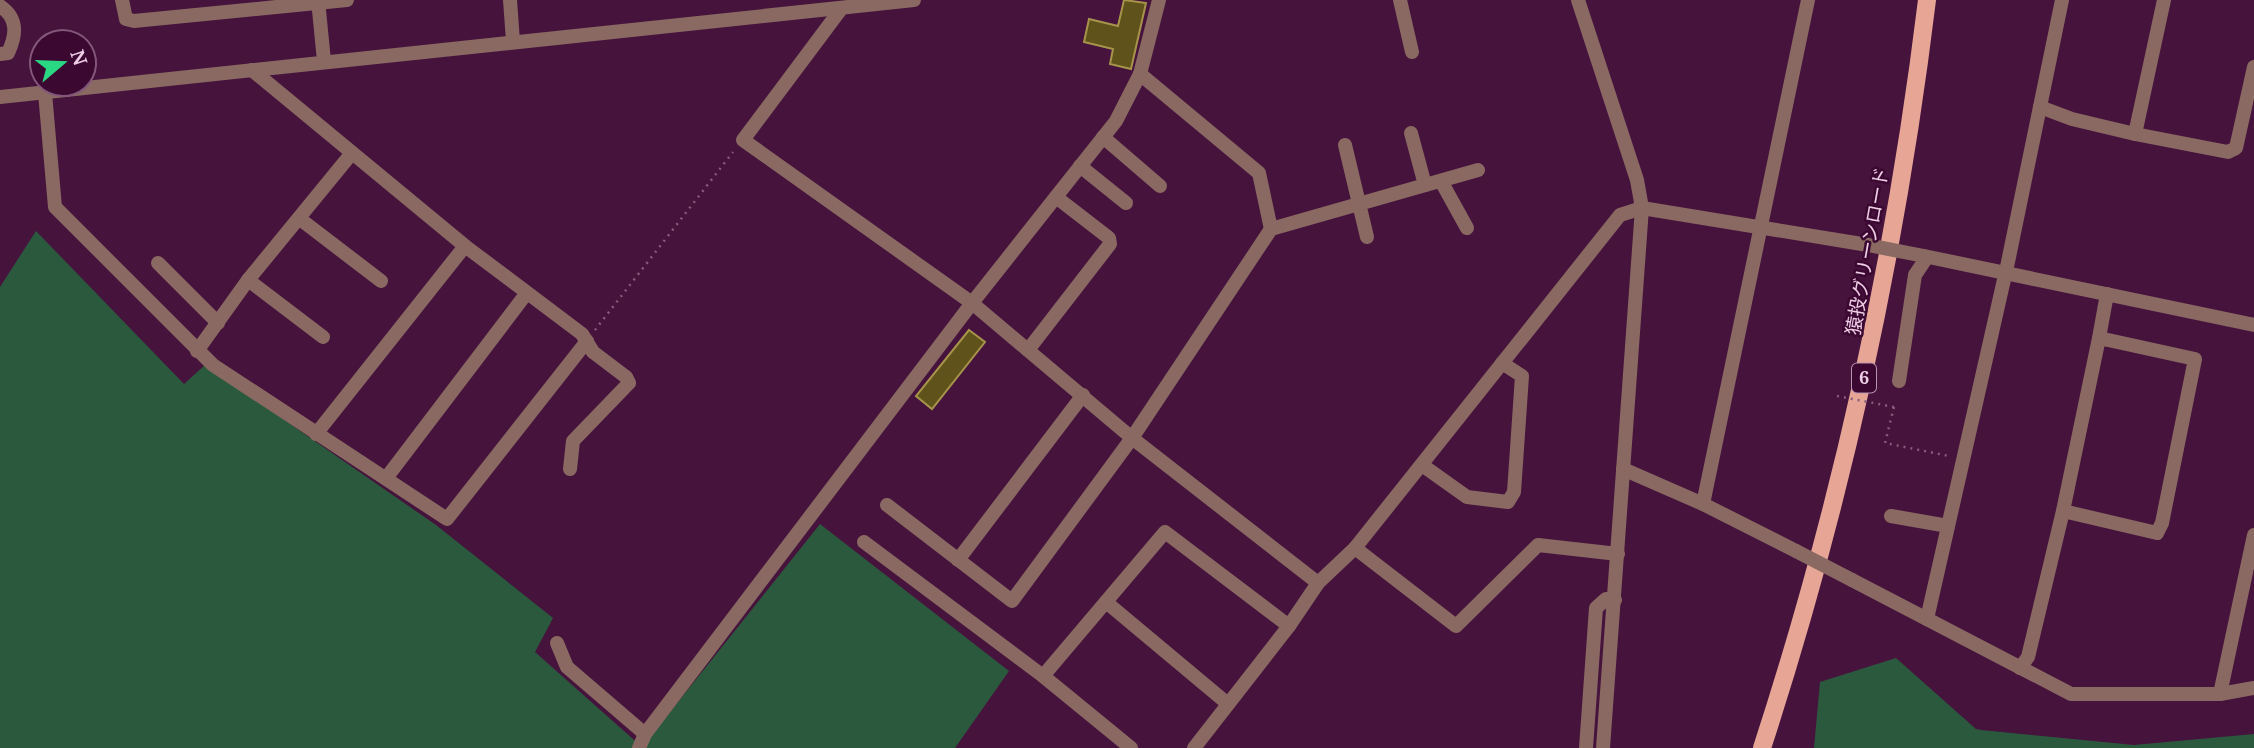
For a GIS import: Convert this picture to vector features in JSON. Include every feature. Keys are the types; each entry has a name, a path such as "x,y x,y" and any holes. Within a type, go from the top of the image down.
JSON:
{"main road":[{"name":"猿投グリーンロード","path":"1762,748 1808,602 1852,434 1886,273 1911,125 1925,0"},
{"path":"1911,125 1921,88 1934,0"}],"street":[{"path":"122,0 126,19 134,21 221,6 347,0"},
{"path":"510,0 513,41"},
{"path":"98,87 800,6 841,9 914,0"},
{"path":"639,748 645,734 972,303 1116,121 1140,74 1159,0"},
{"path":"1400,0 1412,52"},
{"path":"1578,0 1637,180 1642,208 1603,748"},
{"path":"1703,504 1808,0"},
{"path":"1927,620 2006,271 2062,0"},
{"path":"2135,134 2164,0"},
{"path":"318,1 324,61"},
{"path":"0,6 11,14 15,23 13,41 8,53 0,54"},
{"path":"841,9 743,140 972,303 1132,438 1318,583"},
{"path":"2040,107 2072,119 2224,152 2236,148 2254,67"},
{"path":"251,70 587,341 593,352 626,377 629,383 573,441 570,469"},
{"path":"1140,74 1259,173 1271,229"},
{"path":"0,97 28,95"},
{"path":"45,98 55,207 213,365 447,519 587,341"},
{"path":"1411,133 1425,186"},
{"path":"1103,137 1160,186"},
{"path":"1345,145 1367,237"},
{"path":"197,351 248,280 352,153"},
{"path":"1080,166 1126,203"},
{"path":"887,505 1012,601 1132,438 1271,229 1478,170"},
{"path":"1441,181 1467,228"},
{"path":"1028,350 1110,244 1109,238 1055,197"},
{"path":"1194,748 1289,626 1318,583 1355,548 1620,215 1642,208 1760,226 2006,271 2254,325"},
{"path":"300,219 381,281"},
{"path":"316,434 466,246"},
{"path":"1899,381 1915,275 1926,256"},
{"path":"158,263 218,323"},
{"path":"248,280 323,337"},
{"path":"387,477 526,294"},
{"path":"2020,668 2028,657 2063,511 2108,294"},
{"path":"2063,511 2157,533 2162,523 2195,359 2099,338"},
{"path":"1422,465 1467,497 1508,502 1514,492 1522,376 1502,363"},
{"path":"958,560 1083,395"},
{"path":"1623,469 1703,504 2071,694 2220,694 2254,688"},
{"path":"1891,516 1948,526"},
{"path":"1044,676 1165,532 1289,626"},
{"path":"2220,694 2254,535"},
{"path":"864,542 1044,676 1131,748"},
{"path":"1355,548 1456,626 1538,545 1618,554"},
{"path":"1586,748 1596,608 1606,600 1615,600"},
{"path":"1106,601 1228,704"},
{"path":"557,643 567,667 645,734"}],"path":[{"path":"587,341 743,140"},
{"path":"1837,396 1894,407 1885,443 1963,459"}],"green space":[{"path":"36,231 184,384 205,365 436,525 553,618 535,652 642,747 820,524 1009,671 955,748 0,748 0,287"},
{"path":"1896,658 1976,729 2134,745 2254,734 2254,748 1814,748 1820,682"}],"building":[{"path":"1124,0 1146,3 1131,69 1110,64 1113,49 1084,42 1089,19 1118,26"},
{"path":"969,330 985,342 932,409 916,396"}]}
